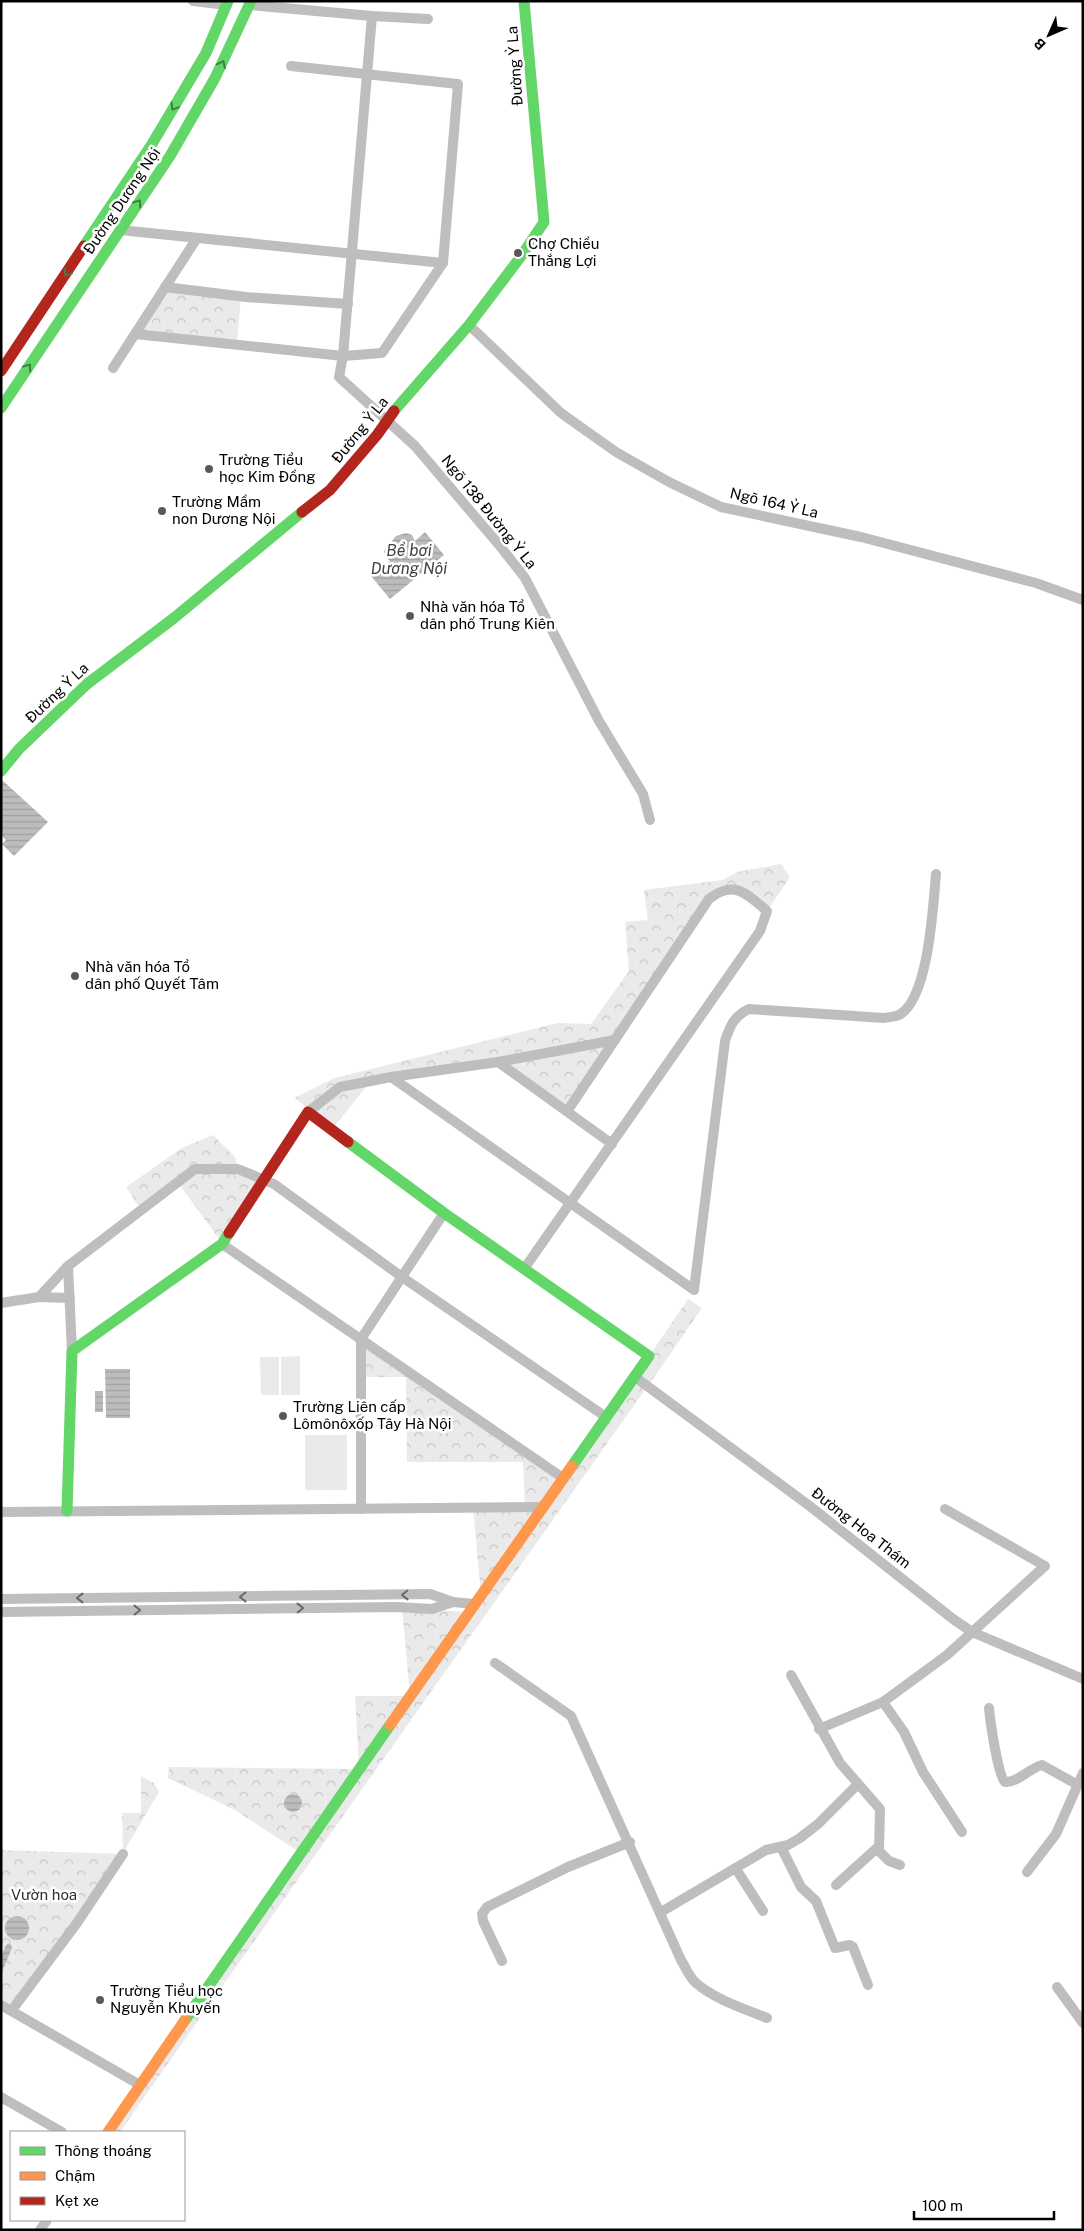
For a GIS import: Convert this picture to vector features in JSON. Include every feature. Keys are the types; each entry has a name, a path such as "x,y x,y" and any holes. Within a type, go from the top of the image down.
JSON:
{"street":[{"path":"193,1 227,3"},
{"path":"330,12 331,1"},
{"name":"Đường Ỷ La","path":"1,771 19,749 87,684 174,618 276,530 330,490 387,419 469,325 522,255 544,222 524,1"},
{"name":"Đường Dương Nội","path":"1,372 152,144 206,53 227,3"},
{"path":"251,3 372,16 428,19"},
{"name":"Đường Dương Nội","path":"1,408 170,156 215,78 251,3"},
{"path":"343,356 372,16"},
{"path":"135,334 343,356 382,353 443,263 458,84 292,66"},
{"path":"152,144 170,156"},
{"path":"120,230 443,263"},
{"path":"113,368 197,238"},
{"path":"166,287 246,297 348,304"},
{"name":"Ngõ 164 Ỷ La","path":"469,325 561,413 616,452 669,482 721,507 861,537 1036,582 1083,600"},
{"name":"Ngõ 138 Đường Ỷ La","path":"343,356 339,378 415,446 500,546 524,578 599,722 643,794 650,820"},
{"path":"391,1077 694,1290 725,1041 730,1025 738,1014 749,1008 884,1018 899,1015 908,1007 918,988 926,958 936,874"},
{"path":"524,1269 760,931 767,911 743,891 720,890 709,899 568,1110"},
{"path":"72,1351 222,1244 308,1112 340,1087 391,1077 498,1062 614,1040"},
{"path":"498,1062 568,1110 612,1144"},
{"path":"109,2131 649,1356 444,1213 308,1112"},
{"path":"39,1297 68,1266 195,1169 238,1169 264,1178 279,1188 402,1277 606,1417"},
{"path":"255,1192 279,1188"},
{"path":"361,1509 361,1339 444,1213"},
{"path":"222,1244 563,1478"},
{"path":"66,1511 72,1351 68,1266"},
{"path":"1,1303 39,1297 70,1298"},
{"name":"Đường Hoa Thám","path":"634,1377 812,1507 972,1632 1083,1679"},
{"path":"1,1512 542,1507"},
{"path":"819,1728 883,1702 947,1655 1045,1566 945,1509"},
{"path":"1,1599 430,1594 452,1602 475,1604"},
{"path":"1,1612 396,1607 432,1610 452,1602"},
{"path":"495,1663 572,1716 600,1783 630,1842 681,1960 695,1982 740,2007 767,2018"},
{"path":"792,1674 819,1728 840,1763 881,1811 878,1848 887,1859 900,1865"},
{"path":"883,1702 904,1732 923,1772 962,1832"},
{"path":"989,1708 990,1726 997,1750 1000,1775 1005,1782 1010,1782 1034,1767 1042,1765 1078,1785"},
{"path":"1027,1872 1056,1834 1083,1773"},
{"path":"661,1912 766,1850 788,1845 812,1830 858,1784"},
{"path":"502,1961 482,1921 483,1912 487,1907 568,1867 630,1842"},
{"path":"781,1847 801,1887 816,1901 835,1948 850,1945 853,1947 868,1985"},
{"path":"836,1885 878,1848"},
{"path":"12,2010 77,1923 123,1854"},
{"path":"736,1869 763,1912"},
{"path":"1057,1987 1083,2023"},
{"path":"1,2005 140,2086"},
{"path":"1,2097 60,2131"}],"green space":[{"path":"166,288 241,297 237,344 136,333"},
{"path":"781,864 790,877 767,911 745,888 718,887 706,898 613,1037 340,1087 308,1108 294,1098 335,1078 558,1023 591,1024 629,971 625,922 648,920 644,890 723,880 737,872"},
{"path":"614,1040 567,1110 498,1063"},
{"path":"370,1082 333,1128 310,1112 341,1088"},
{"path":"213,1135 235,1157 238,1168 194,1169 141,1210 126,1187 182,1148"},
{"path":"195,1170 238,1170 263,1178 222,1243 178,1183"},
{"path":"688,1299 702,1308 648,1386 635,1377"},
{"path":"362,1341 563,1478 542,1507 525,1507 523,1462 407,1462 406,1377 362,1377"},
{"path":"300,1356 300,1395 281,1395 281,1357"},
{"path":"260,1357 279,1357 279,1395 261,1395"},
{"path":"635,1378 647,1387 226,1981 213,1980 301,1853 235,1810 168,1778 169,1767 359,1769"},
{"path":"305,1435 347,1435 347,1490 305,1490"},
{"path":"473,1508 540,1508 481,1594"},
{"path":"402,1608 469,1612 410,1695"},
{"path":"355,1696 410,1696 359,1768"},
{"path":"141,1776 154,1783 159,1792 123,1853 122,1813 141,1813"},
{"name":"Vườn hoa","path":"1,1850 122,1854 12,2009 1,2005"},
{"path":"212,1981 225,1982 121,2131 109,2131"}],"water":[{"name":"Bể bơi Dương Nội","path":"425,532 444,555 390,599 371,576 390,561 384,551 396,536 406,533 412,535 415,541"},
{"path":"1,779 48,822 14,856 2,844 6,840 1,835"},
{"path":"105,1369 130,1369 130,1418 106,1418"},
{"path":"95,1391 103,1391 103,1412 95,1412"},
{"path":"293,1794 299,1797 302,1803 299,1809 293,1812 287,1809 284,1803 287,1797"},
{"path":"17,1916 22,1917 28,1923 28,1933 22,1939 17,1940 12,1939 6,1933 5,1928 6,1923 12,1917"},
{"path":"10,1943 12,1948 1,1974 1,1957 6,1945"}],"traffic: fast":[{"path":"84,246 152,144 206,53 228,1"},
{"path":"1,408 170,156 215,78 251,1"},
{"path":"394,411 469,325 522,255 544,222 524,1"},
{"path":"1,771 19,749 87,684 174,618 302,512"},
{"path":"348,1142 444,1213 649,1356 572,1466"},
{"path":"67,1511 72,1351 222,1244 229,1233"},
{"path":"185,2020 390,1725"}],"traffic: slow":[{"path":"390,1725 572,1466"},
{"path":"109,2131 185,2020"}],"traffic: jam":[{"path":"1,371 84,246"},
{"path":"302,512 330,490 377,435 394,411"},
{"path":"229,1233 308,1112 348,1142"}],"place":[{"name":"Chợ Chiều Thắng Lợi","path":"518,253"},
{"name":"Trường Tiểu học Kim Đồng","path":"209,469"},
{"name":"Trường Mầm non Dương Nội","path":"162,511"},
{"name":"Nhà văn hóa Tổ dân phố Trung Kiên","path":"410,616"},
{"name":"Nhà văn hóa Tổ dân phố Quyết Tâm","path":"75,976"},
{"name":"Trường Liên cấp Lômônôxốp Tây Hà Nội","path":"283,1416"},
{"name":"Trường Tiểu học Nguyễn Khuyến","path":"100,2000"}]}
